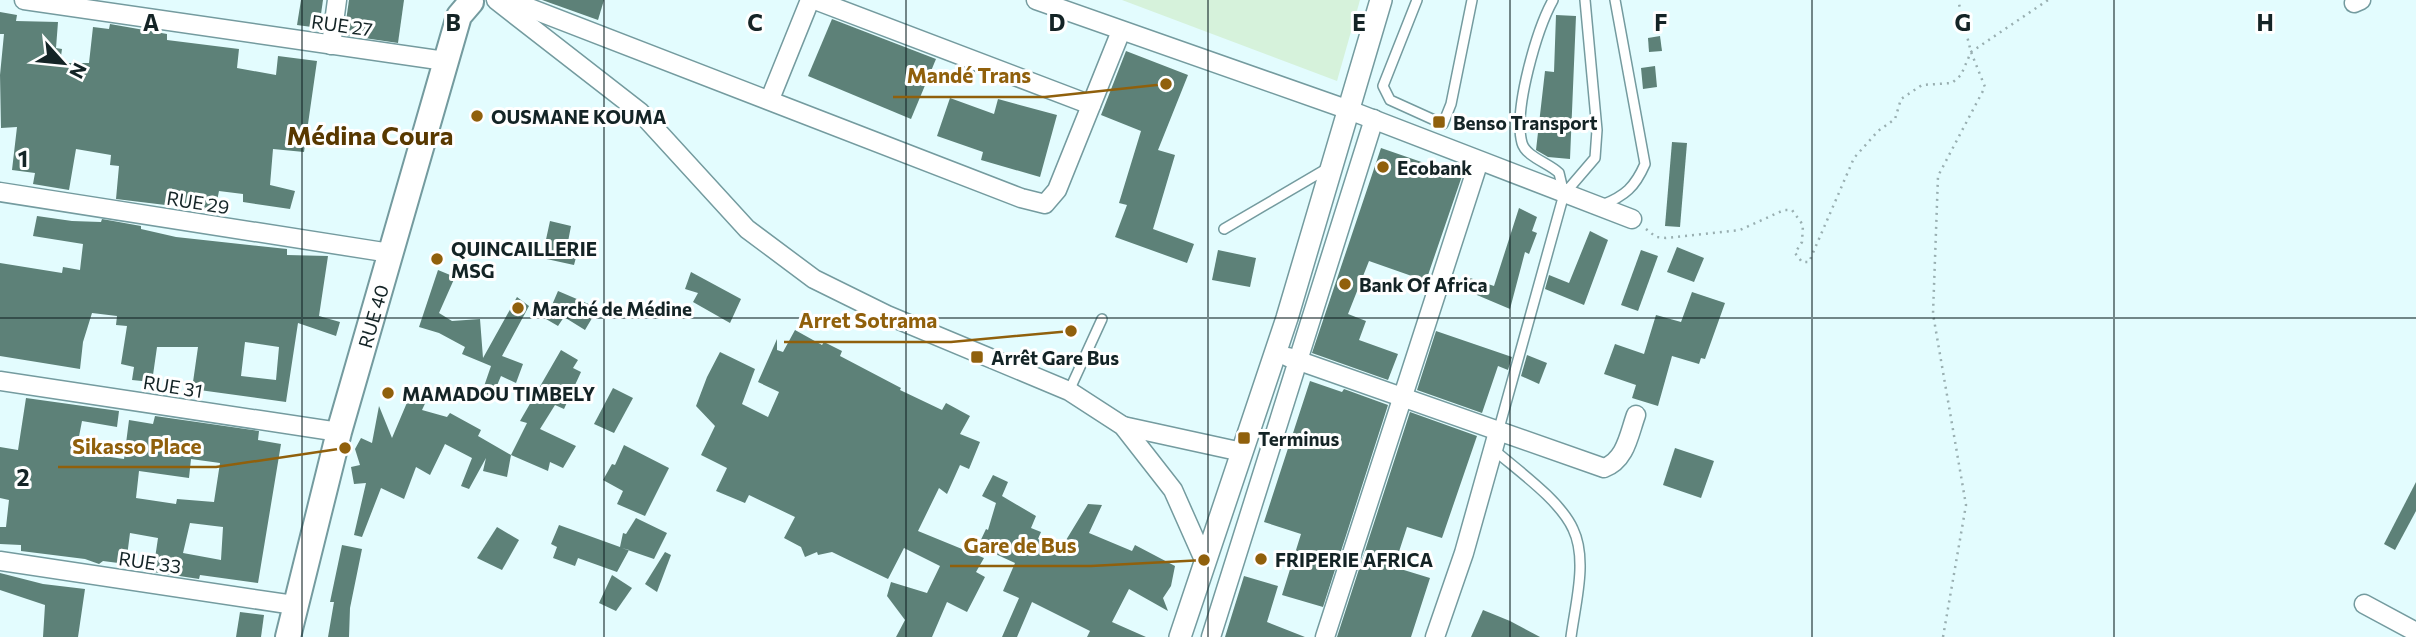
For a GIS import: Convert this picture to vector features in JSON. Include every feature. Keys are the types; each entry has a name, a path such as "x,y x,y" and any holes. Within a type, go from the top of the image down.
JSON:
{"main road":[{"name":"RUE 40","path":"288,637 294,604 339,432 423,146 445,61 459,16 471,1"},
{"name":"RUE 40","path":"303,637 355,433 472,29 471,1"}],"street":[{"name":"RUE 27","path":"24,0 445,61"},
{"path":"331,45 337,0"},
{"path":"770,99 812,0 1091,105"},
{"path":"1036,0 1374,119 1632,219"},
{"path":"1180,637 1275,353 1381,0"},
{"path":"497,1 514,2 1021,198 1045,204 1057,190 1122,31"},
{"path":"497,1 640,112 747,229 814,279 887,315 1069,391 1123,426 1173,490 1205,562"},
{"path":"1211,637 1374,119"},
{"path":"1325,637 1479,161"},
{"name":"RUE 29","path":"0,192 390,253"},
{"path":"1275,353 1403,397 1496,440 1604,468 1616,464 1621,456 1636,415"},
{"name":"RUE 31","path":"0,381 339,432"},
{"path":"1123,426 1241,452"},
{"path":"1435,637 1464,553 1496,440"},
{"name":"RUE 33","path":"0,561 294,604"},
{"path":"2364,604 2416,632"}],"lane":[{"path":"1417,0 1383,86 1390,100 1443,124"},
{"path":"1434,143 1451,104 1472,0"},
{"path":"1553,0 1531,55 1521,110 1522,143 1528,153 1559,173 1564,194"},
{"path":"1571,637 1580,568 1574,531 1562,512 1496,440 1564,194 1595,158 1597,130 1586,0"},
{"path":"1597,206 1624,196 1638,180 1645,164 1615,0"},
{"path":"1224,229 1332,166"},
{"path":"1069,391 1102,319"}],"path":[{"path":"1943,637 1966,505 1933,314 1938,176 1986,87 1970,52 1958,0"},
{"path":"1632,219 1656,237 1667,238 1741,230 1784,210 1791,210 1803,225 1802,242 1795,253 1802,262 1810,262 1861,148 1895,119 1901,99 1922,85 1952,83 1961,75 1970,52 2048,0"}],"green space":[{"path":"1122,0 1360,0 1337,81"}],"building":[{"path":"301,0 323,0 319,28 297,25"},
{"path":"349,0 404,0 398,43 344,35"},
{"path":"542,0 604,0 598,20"},
{"path":"0,12 17,15 16,21 58,22 56,48 62,49 60,63 89,63 93,27 109,29 110,24 167,34 167,40 239,49 237,68 276,75 278,56 317,61 304,152 273,149 270,185 295,191 290,209 243,202 243,194 219,191 215,211 116,199 119,166 110,165 111,155 76,149 69,190 33,184 35,173 12,170 17,127 1,128 0,75 4,34 0,34"},
{"path":"1556,15 1576,16 1570,159 1548,157 1536,150 1545,71 1554,72"},
{"path":"832,19 936,59 911,119 808,76"},
{"path":"1660,36 1662,51 1649,52 1648,38"},
{"path":"1126,51 1188,75 1158,150 1175,155 1153,229 1194,244 1187,263 1115,237 1127,205 1119,203 1141,131 1101,115"},
{"path":"1655,66 1657,87 1643,89 1641,68"},
{"path":"950,98 994,114 998,99 1057,115 1040,177 981,160 983,152 937,136"},
{"path":"1672,142 1687,143 1680,227 1665,226"},
{"path":"1381,148 1462,176 1426,281 1369,261 1348,314 1366,321 1359,340 1398,354 1388,380 1312,353"},
{"path":"1519,208 1537,217 1532,231 1537,233 1529,254 1525,252 1510,309 1465,290 1470,278 1494,286"},
{"path":"37,216 72,221 101,222 102,219 141,226 141,229 176,237 287,249 287,255 328,256 319,316 340,322 336,336 298,323 286,402 192,389 198,347 157,347 152,382 132,380 134,367 121,364 127,326 116,325 117,316 92,313 83,342 80,369 0,356 0,263 62,273 63,267 80,270 83,244 33,236","holes":["245,342 279,347 276,380 241,376"]},
{"path":"550,221 571,226 567,247 578,250 574,265 542,258"},
{"path":"1590,231 1608,240 1584,305 1545,289 1549,275 1569,283"},
{"path":"1677,247 1704,258 1694,282 1667,272"},
{"path":"1218,250 1256,258 1250,287 1212,280"},
{"path":"1641,250 1658,256 1638,311 1621,305"},
{"path":"438,270 455,277 439,313 452,321 480,319 483,358 517,297 529,306 502,356 523,364 516,383 501,376 490,402 480,398 491,366 462,354 465,347 439,333 419,327"},
{"path":"691,272 741,299 730,323 693,302 698,293 685,289"},
{"path":"558,291 598,308 585,330 564,317 558,326 546,319"},
{"path":"1692,292 1725,303 1705,359 1701,358 1699,364 1672,356 1658,406 1632,398 1636,385 1604,374 1615,344 1644,354 1656,315 1681,322"},
{"path":"795,330 822,345 824,342 842,351 840,356 901,388 900,390 942,410 946,403 970,416 960,434 980,442 969,469 960,465 947,494 939,488 918,531 984,558 976,572 985,577 967,612 947,602 932,637 896,637 905,620 887,596 891,582 927,593 940,566 904,548 888,579 832,552 818,555 817,552 805,557 801,547 784,538 795,517 749,495 745,503 716,491 727,468 701,455 715,426 696,406 707,377 720,352 755,369 742,404 768,417 779,392 758,382 777,339 777,350 783,352"},
{"path":"1436,331 1512,357 1508,370 1498,366 1482,413 1417,390"},
{"path":"561,350 578,360 573,368 581,372 564,409 555,405 540,429 576,446 563,468 550,462 548,471 511,455 527,423 520,421"},
{"path":"1527,355 1547,363 1539,384 1521,376"},
{"path":"1310,381 1342,392 1344,389 1388,405 1323,607 1282,595 1301,534 1264,522"},
{"path":"414,386 430,393 422,410 447,417 450,413 481,430 478,436 511,455 507,477 483,471 486,458 469,489 461,486 472,458 445,444 430,475 416,467 404,499 381,488 362,537 354,535 366,483 354,484 351,467 360,465 355,449 361,438 372,443 379,406 392,438"},
{"path":"613,388 633,398 614,433 594,424"},
{"path":"26,398 119,411 117,427 82,421 76,452 124,459 129,420 153,424 155,416 259,431 258,440 281,444 258,583 200,575 199,579 153,572 158,538 130,533 126,564 103,561 99,564 85,559 21,551 21,545 0,544 0,527 6,527 9,500 0,498 0,447 18,450","holes":["191,459 220,463 214,502 177,499 176,504 136,498 139,471 189,478","190,523 223,527 221,560 183,553"]},
{"path":"1410,412 1477,436 1442,538 1407,527 1394,567 1430,578 1411,637 1337,637"},
{"path":"624,445 669,468 645,516 617,504 623,491 603,480 612,464 615,465"},
{"path":"1675,448 1714,461 1701,498 1663,485"},
{"path":"993,475 1008,482 1002,496 1036,516 1031,528 1041,532 1038,539 1060,550 1088,504 1102,505 1089,533 1132,551 1135,545 1175,566 1171,586 1163,598 1168,611 1129,589 1112,622 1146,637 1087,637 1090,631 1032,602 1017,637 1002,637 1019,598 1003,591 1015,563 978,546 986,529 988,530 996,503 982,496"},
{"path":"2416,482 2416,511 2395,550 2384,544"},
{"path":"636,518 667,533 654,559 629,550 617,572 578,558 575,566 553,558 557,547 551,544 559,525 620,547 623,533 626,534"},
{"path":"497,527 519,540 502,570 477,558"},
{"path":"342,545 362,549 350,608 349,637 328,637 334,602 330,602"},
{"path":"665,552 671,555 657,592 645,584"},
{"path":"0,573 43,584 85,589 78,637 43,637 45,605 0,590"},
{"path":"612,575 632,588 616,611 599,603"},
{"path":"1244,576 1278,586 1267,622 1305,637 1225,637"},
{"path":"1483,610 1510,621 1540,637 1471,637"},
{"path":"240,612 264,615 261,637 236,637"}],"place":[{"name":"Mandé Trans","path":"1166,84"},
{"name":"OUSMANE KOUMA","path":"477,116"},
{"name":"Benso Transport","path":"1439,122"},
{"name":"Ecobank","path":"1383,167"},
{"name":"QUINCAILLERIE MSG","path":"437,259"},
{"name":"Bank Of Africa","path":"1345,284"},
{"name":"Marché de Médine","path":"518,308"},
{"name":"Arret Sotrama","path":"1071,331"},
{"name":"Arrêt Gare Bus","path":"977,357"},
{"name":"MAMADOU TIMBELY","path":"388,393"},
{"name":"Terminus","path":"1244,438"},
{"name":"Sikasso Place","path":"345,448"},
{"name":"FRIPERIE AFRICA","path":"1261,559"},
{"name":"Gare de Bus","path":"1204,560"}],"district":[{"name":"Médina Coura","path":"370,134"}]}
